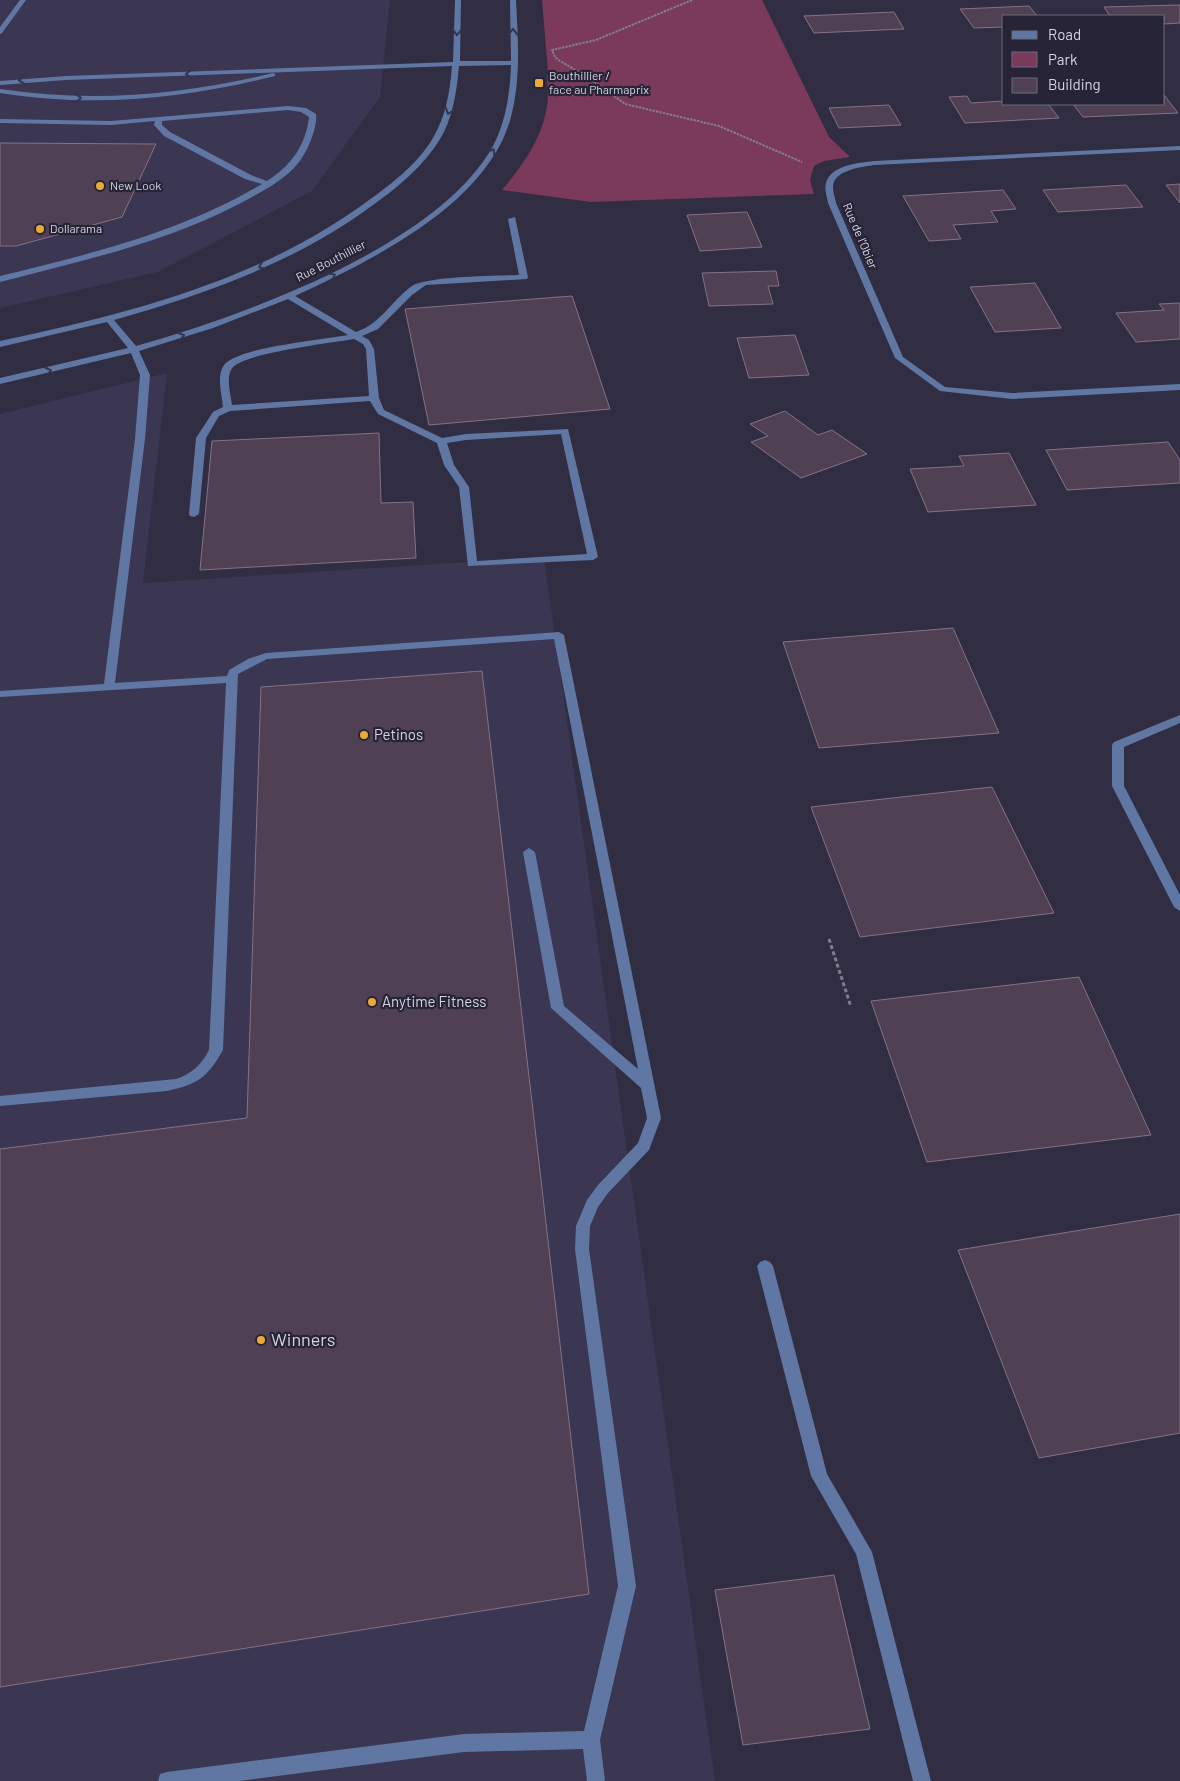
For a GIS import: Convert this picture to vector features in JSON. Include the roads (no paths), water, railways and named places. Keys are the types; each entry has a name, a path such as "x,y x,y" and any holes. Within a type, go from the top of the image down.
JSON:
{"street":[{"path":"0,32 23,0"},
{"name":"Rue Bouthillier","path":"0,344 109,319 178,298 274,261 342,224 379,198 409,172 441,131 451,103 456,63 458,0"},
{"name":"Rue Bouthillier","path":"0,381 134,350 219,323 289,296 356,264 395,242 428,218 465,187 486,161 504,129 512,98 513,0"},
{"path":"0,83 43,78 132,76 238,70 513,63"},
{"path":"0,91 29,97 50,98 107,98 159,95 246,82 292,69"},
{"path":"0,121 92,123 288,108 310,113 312,120 306,142 295,163 268,184 227,207 167,233 108,252 0,279"},
{"path":"159,119 158,125 160,129 167,134 248,178 268,184"},
{"name":"Rue de l'Obier","path":"1180,148 874,163 842,171 836,174 829,185 832,203 899,358 943,389 1012,396 1180,387"},
{"path":"228,408 225,374 227,366 232,362 256,354 357,335 378,325 413,289 424,284 524,277 512,219"},
{"path":"289,296 366,342 370,349 376,406 382,412 441,441 466,437 565,431 593,557 472,564 464,487 449,465 441,441"},
{"path":"109,319 134,350 143,366 145,375 140,439 109,687"},
{"path":"194,514 201,438 216,414 228,408 374,398"},
{"path":"0,1101 167,1086 185,1082 199,1075 208,1065 216,1050 233,672 266,656 559,635 654,1118 644,1146 603,1189 592,1204 583,1226 582,1249 627,1586 591,1740 596,1781"},
{"path":"0,694 232,680"},
{"path":"1180,719 1118,745 1118,786 1180,907"},
{"path":"529,852 558,1008 648,1086"},
{"path":"765,1266 819,1476 864,1552 922,1781"},
{"path":"167,1781 464,1744 591,1740"}],"place":[{"name":"Bouthillier / face au Pharmaprix","path":"539,83"},
{"name":"New Look","path":"100,186"},
{"name":"Dollarama","path":"40,229"},
{"name":"Petinos","path":"364,735"},
{"name":"Anytime Fitness","path":"372,1002"},
{"name":"Winners","path":"261,1340"}]}
